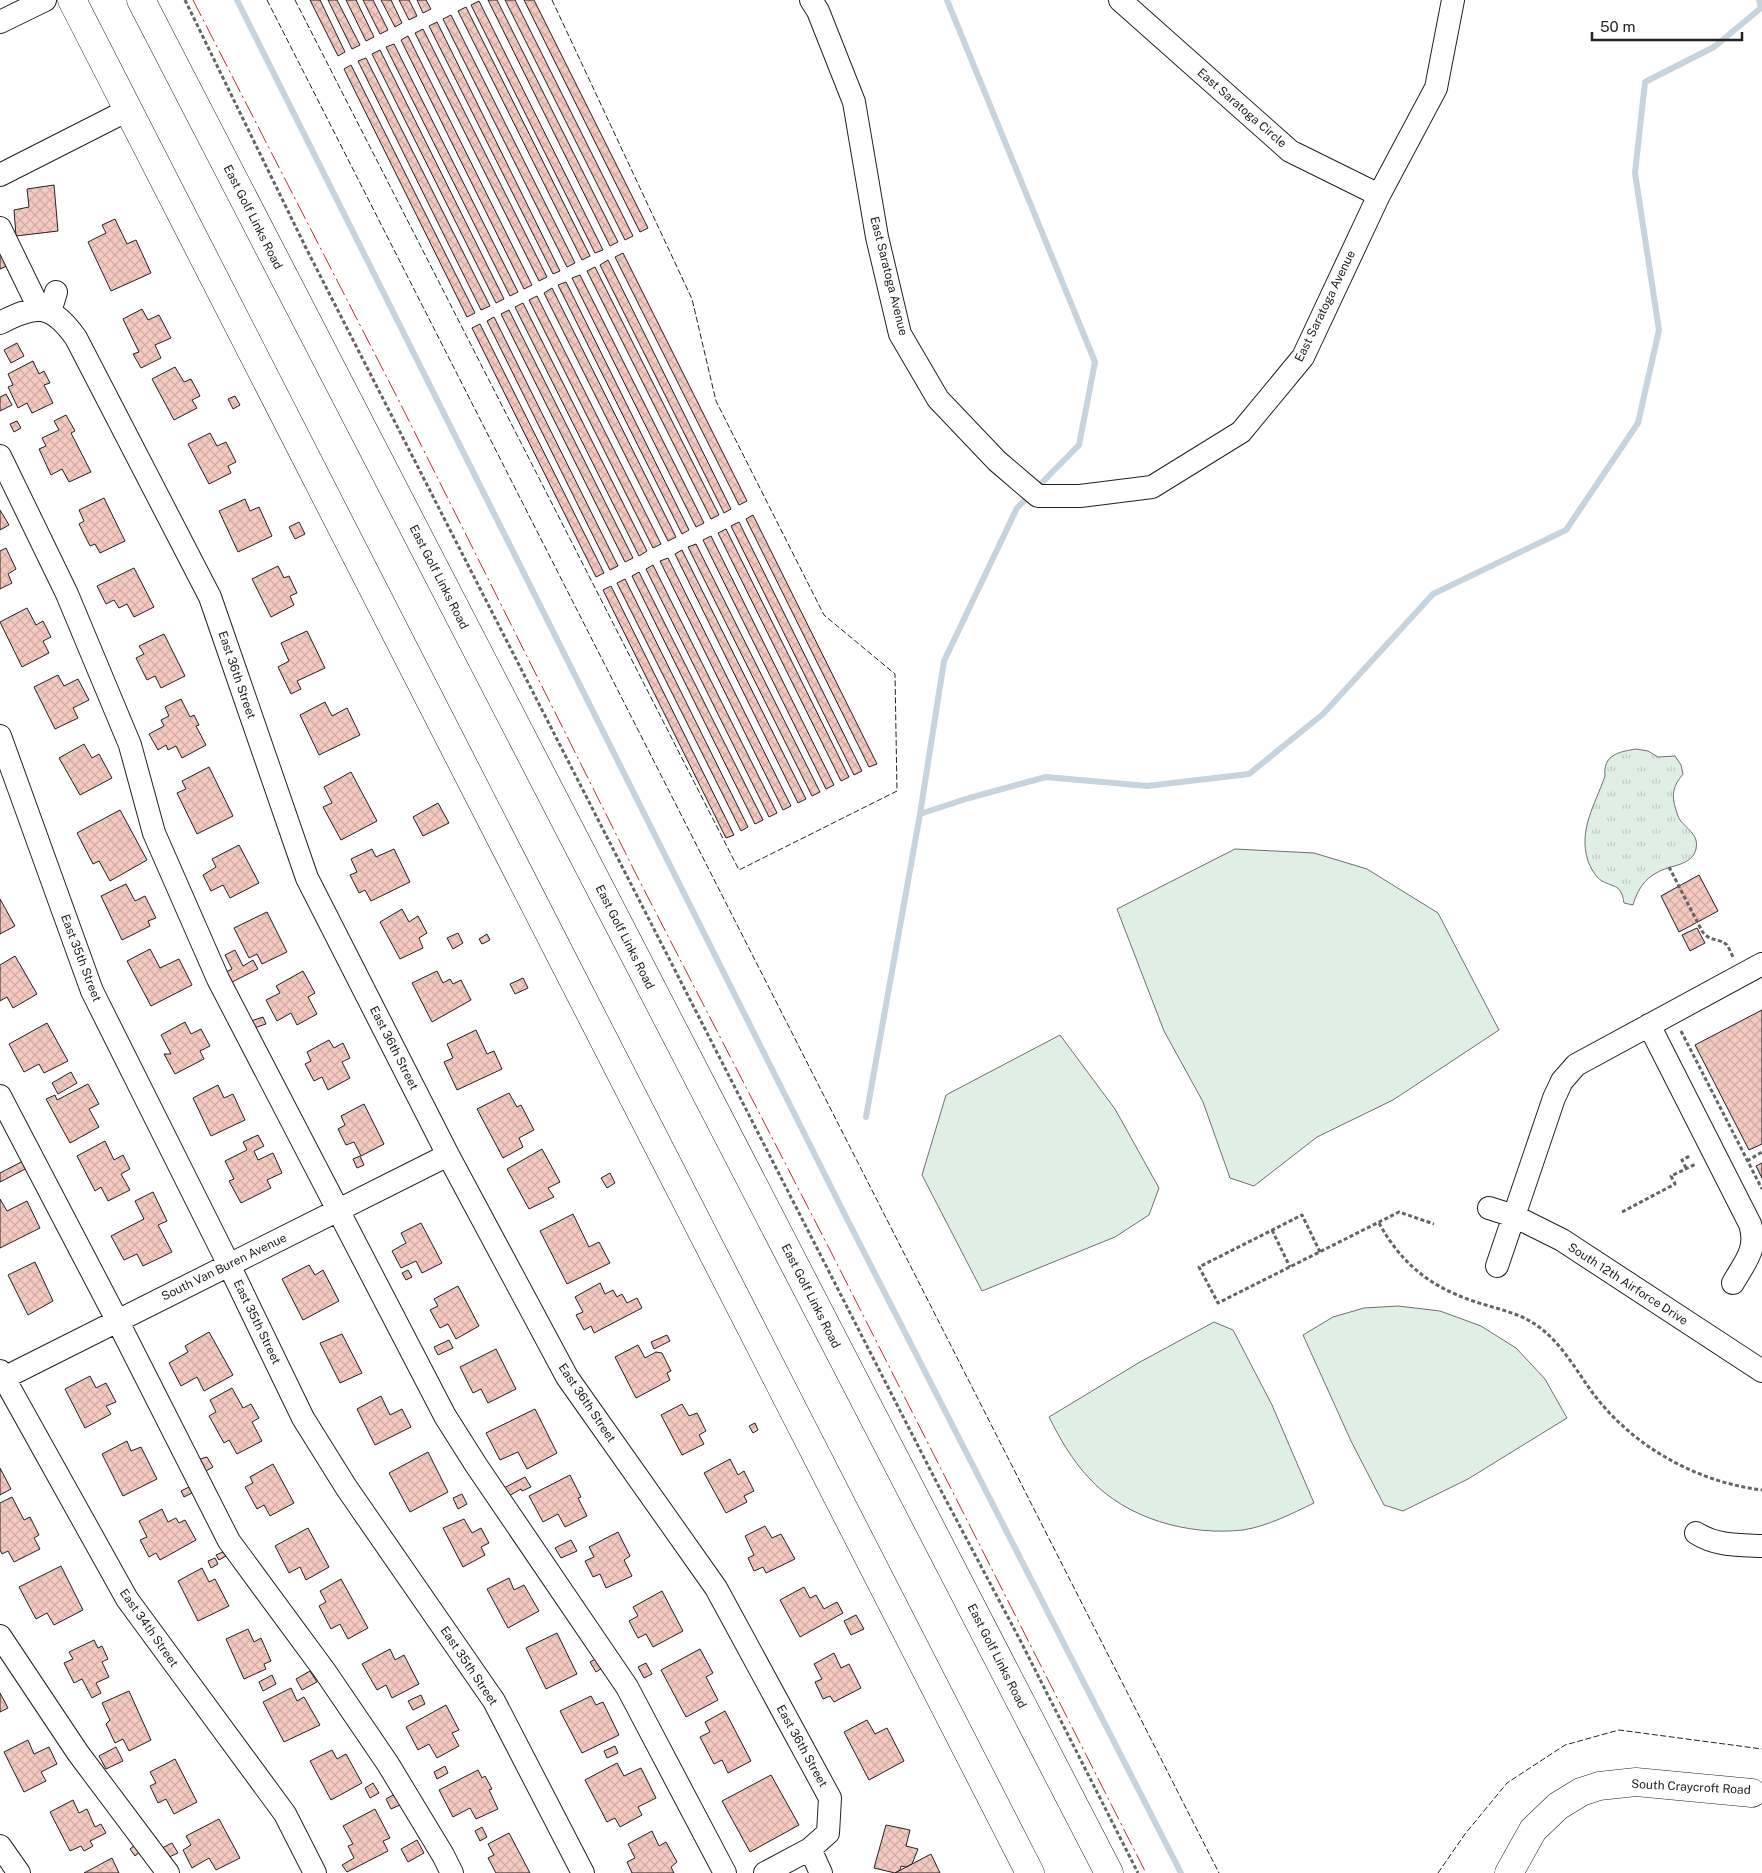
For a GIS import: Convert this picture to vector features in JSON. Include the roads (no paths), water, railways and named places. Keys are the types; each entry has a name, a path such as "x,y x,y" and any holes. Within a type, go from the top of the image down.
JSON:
{"main road":[{"path":"72,0 1030,1873"},
{"name":"East Golf Links Road","path":"141,0 1109,1873"},
{"name":"South Craycroft Road","path":"1515,1867 1533,1830 1558,1806 1581,1792 1600,1786 1636,1782 1759,1792"}],"street":[{"path":"0,22 45,0"},
{"name":"East Saratoga Avenue","path":"811,0 818,11 854,102 877,237 900,334 938,399 997,461 1038,496 1080,496 1152,487 1241,432 1303,357 1379,195 1436,88 1453,0"},
{"name":"East Saratoga Circle","path":"1120,0 1290,151 1379,195"},
{"path":"0,175 128,110"},
{"path":"0,228 36,302 48,304"},
{"path":"0,323 27,310 48,304"},
{"name":"East 36th Street","path":"48,304 65,322 76,338 210,596 307,878 448,1155 568,1377 716,1588 830,1798 828,1833 810,1850"},
{"path":"0,456 67,594 130,746 154,832 218,979 445,1416 476,1465 628,1686 724,1873"},
{"name":"East 35th Street","path":"0,736 92,991 229,1265 302,1418 346,1488 494,1701 583,1873"},
{"path":"1497,1266 1554,1098 1562,1081 1576,1065 1762,964"},
{"path":"1650,1025 1753,1235 1753,1245 1749,1256 1733,1283"},
{"path":"0,1096 117,1320 229,1541 324,1670 388,1764 452,1873"},
{"name":"South Van Buren Avenue","path":"1,1377 448,1155"},
{"name":"South 12th Airforce Drive","path":"1489,1208 1514,1216 1562,1240 1762,1371"},
{"name":"East 34th Street","path":"1,1377 127,1599 285,1814 315,1873"},
{"path":"1696,1533 1704,1539 1726,1544 1762,1546"},
{"path":"0,1636 78,1753 168,1873"},
{"path":"0,1846 20,1873"},
{"path":"765,1873 810,1850 822,1873"}],"waterway":[{"path":"237,0 845,1215 1181,1873"},
{"path":"920,814 944,661 1017,508 1079,445 1095,362 947,0"},
{"path":"866,1117 920,814 969,798 1046,777 1147,786 1249,774 1323,714 1433,594 1566,530 1638,423 1659,330 1635,173 1645,82 1714,47 1761,8 1759,0"}]}
